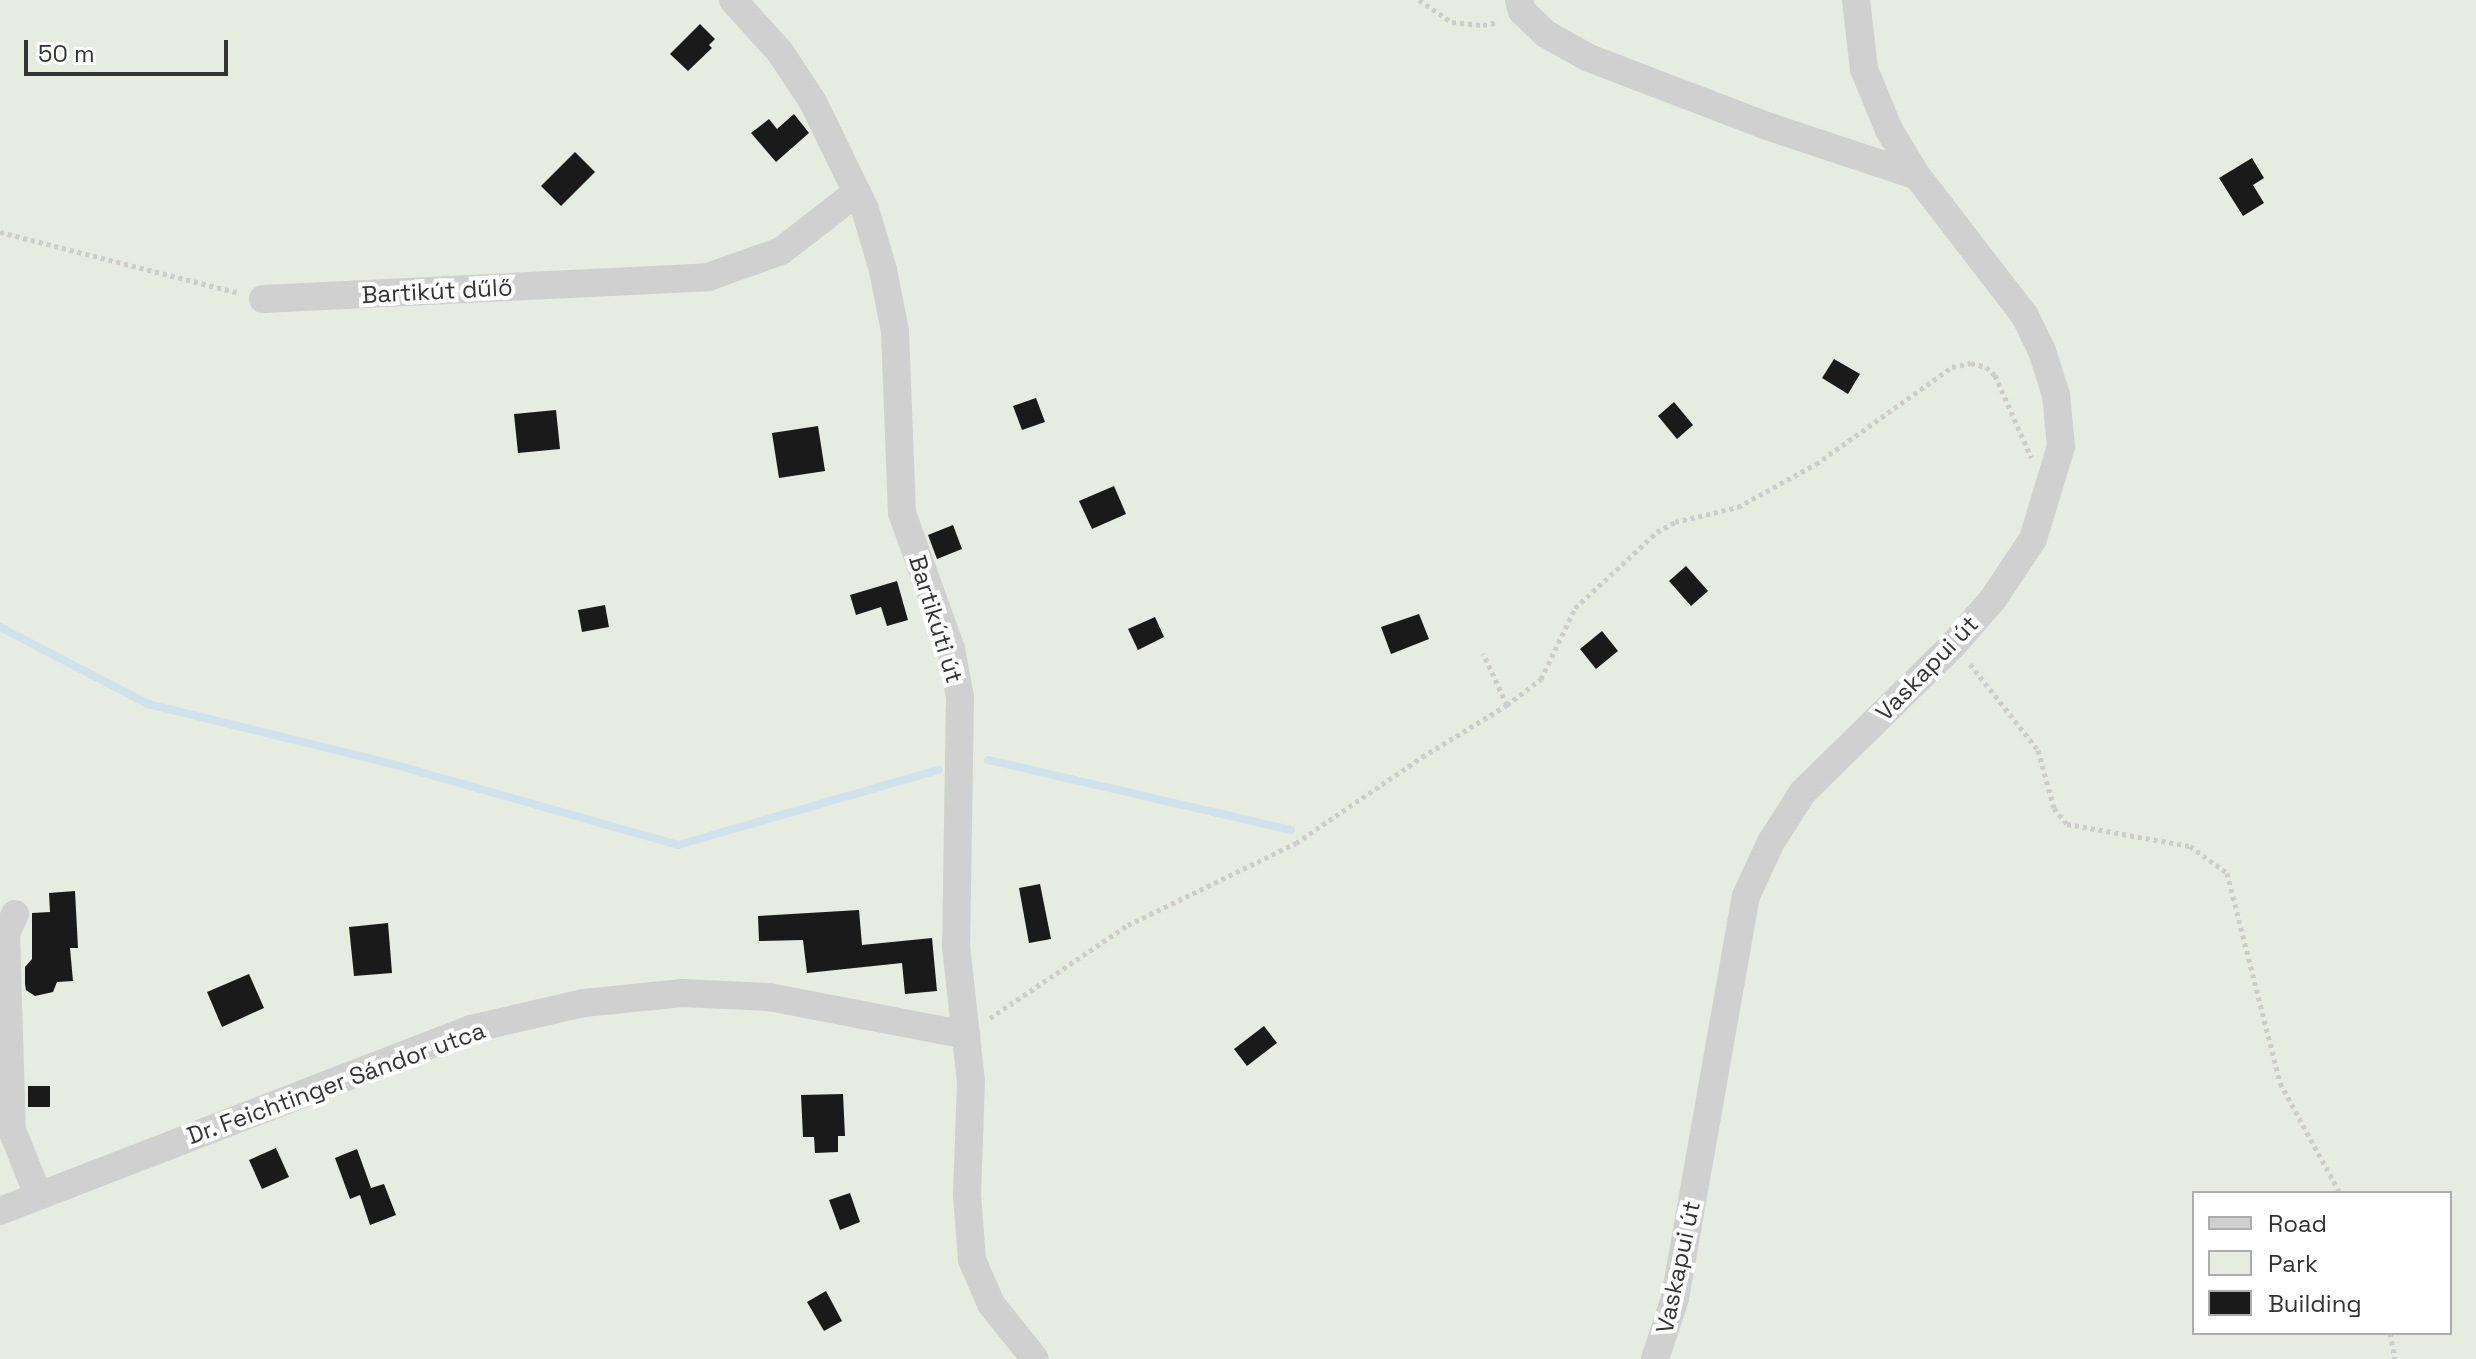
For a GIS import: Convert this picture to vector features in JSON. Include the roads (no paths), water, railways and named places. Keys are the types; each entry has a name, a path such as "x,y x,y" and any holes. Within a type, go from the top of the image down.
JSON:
{"street":[{"name":"Bartikúti út","path":"733,0 780,52 813,102 857,192 883,270 895,331 902,513 958,676 961,739 956,946 971,1081 967,1195 972,1260 991,1304 1035,1359"},
{"name":"Vaskapui út","path":"1655,1359 1675,1298 1746,896 1771,842 1803,792 1953,645 1993,599 2033,539 2053,481 2061,446 2056,395 2042,351 2025,316 1917,176 1889,130 1864,69 1856,0"},
{"path":"1520,6 1546,34 1589,58 1764,125 1917,176"},
{"name":"Bartikút dűlő","path":"263,299 708,277 781,251 857,192"},
{"path":"15,914 6,933 12,1130 38,1195"},
{"name":"Dr. Feichtinger Sándor utca","path":"0,1211 471,1029 584,1003 682,993 769,997 966,1035"}],"waterway":[{"path":"0,627 148,704 392,764 678,845 938,770"},
{"path":"988,760 1291,830"}]}
